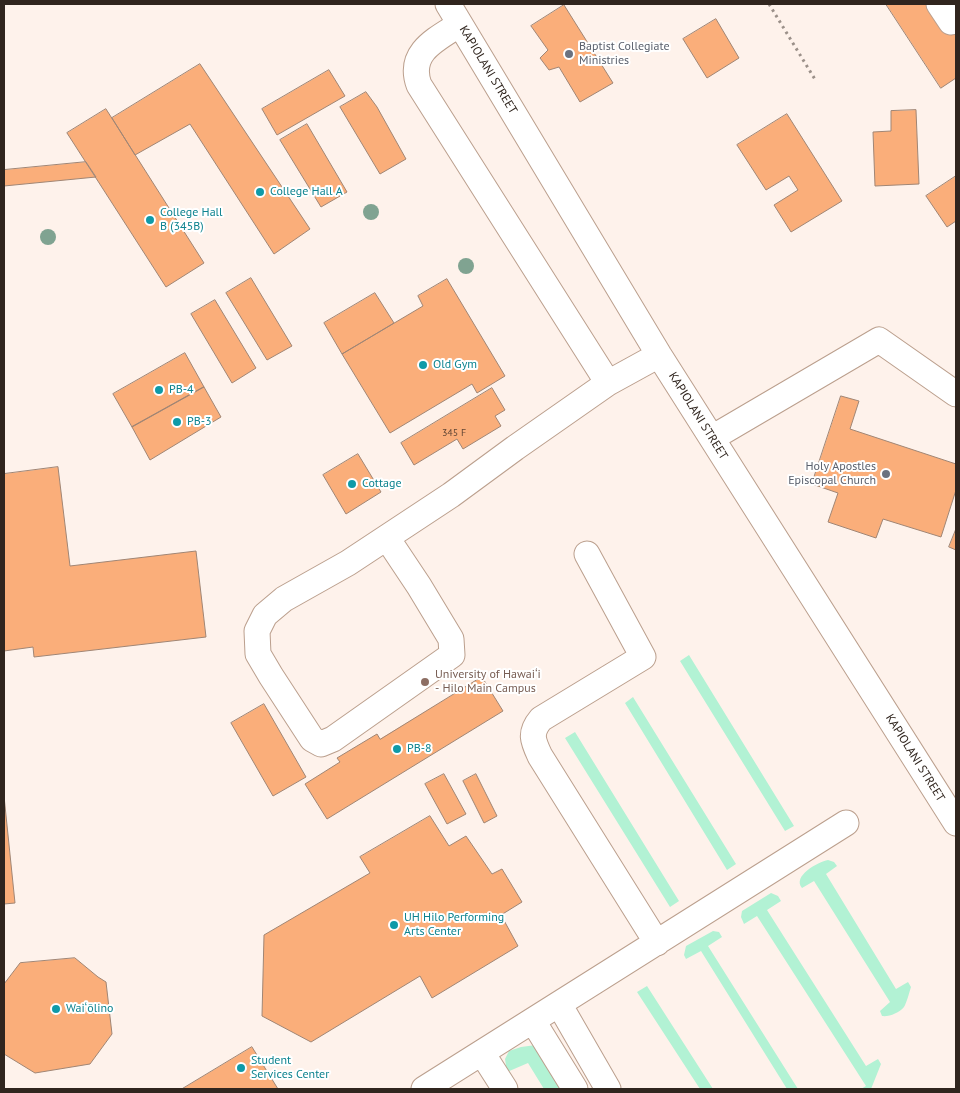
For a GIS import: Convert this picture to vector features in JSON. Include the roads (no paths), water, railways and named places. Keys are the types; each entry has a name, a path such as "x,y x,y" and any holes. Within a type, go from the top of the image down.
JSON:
{"street":[{"path":"939,4 951,22 956,18"},
{"path":"454,14 419,57 417,77 419,85 608,383"},
{"name":"KAPIOLANI STREET","path":"454,14 659,355 956,823"},
{"path":"712,438 879,340 956,394"},
{"path":"388,538 451,639 452,655 333,739 321,744 312,739 270,676 258,654 257,631 265,615 284,599 388,538 608,383 659,355"},
{"path":"587,554 643,658 541,719 533,731 534,744 657,943"},
{"path":"424,1089 846,823"},
{"path":"559,1004 608,1089"},
{"path":"532,1021 575,1089"},
{"path":"482,1053 505,1089"}],"place":[{"name":"Baptist Collegiate Ministries","path":"569,54"},
{"name":"College Hall A","path":"260,192"},
{"name":"College Hall B (345B)","path":"150,220"},
{"name":"Old Gym","path":"423,365"},
{"name":"PB-4","path":"159,390"},
{"name":"PB-3","path":"177,422"},
{"name":"Holy Apostles Episcopal Church","path":"886,474"},
{"name":"Cottage","path":"352,484"},
{"name":"University of Hawaiʻi - Hilo Main Campus","path":"425,682"},
{"name":"PB-8","path":"397,749"},
{"name":"UH Hilo Performing Arts Center","path":"394,925"},
{"name":"Waiʻōlino","path":"56,1009"},
{"name":"Student Services Center","path":"241,1068"}]}
